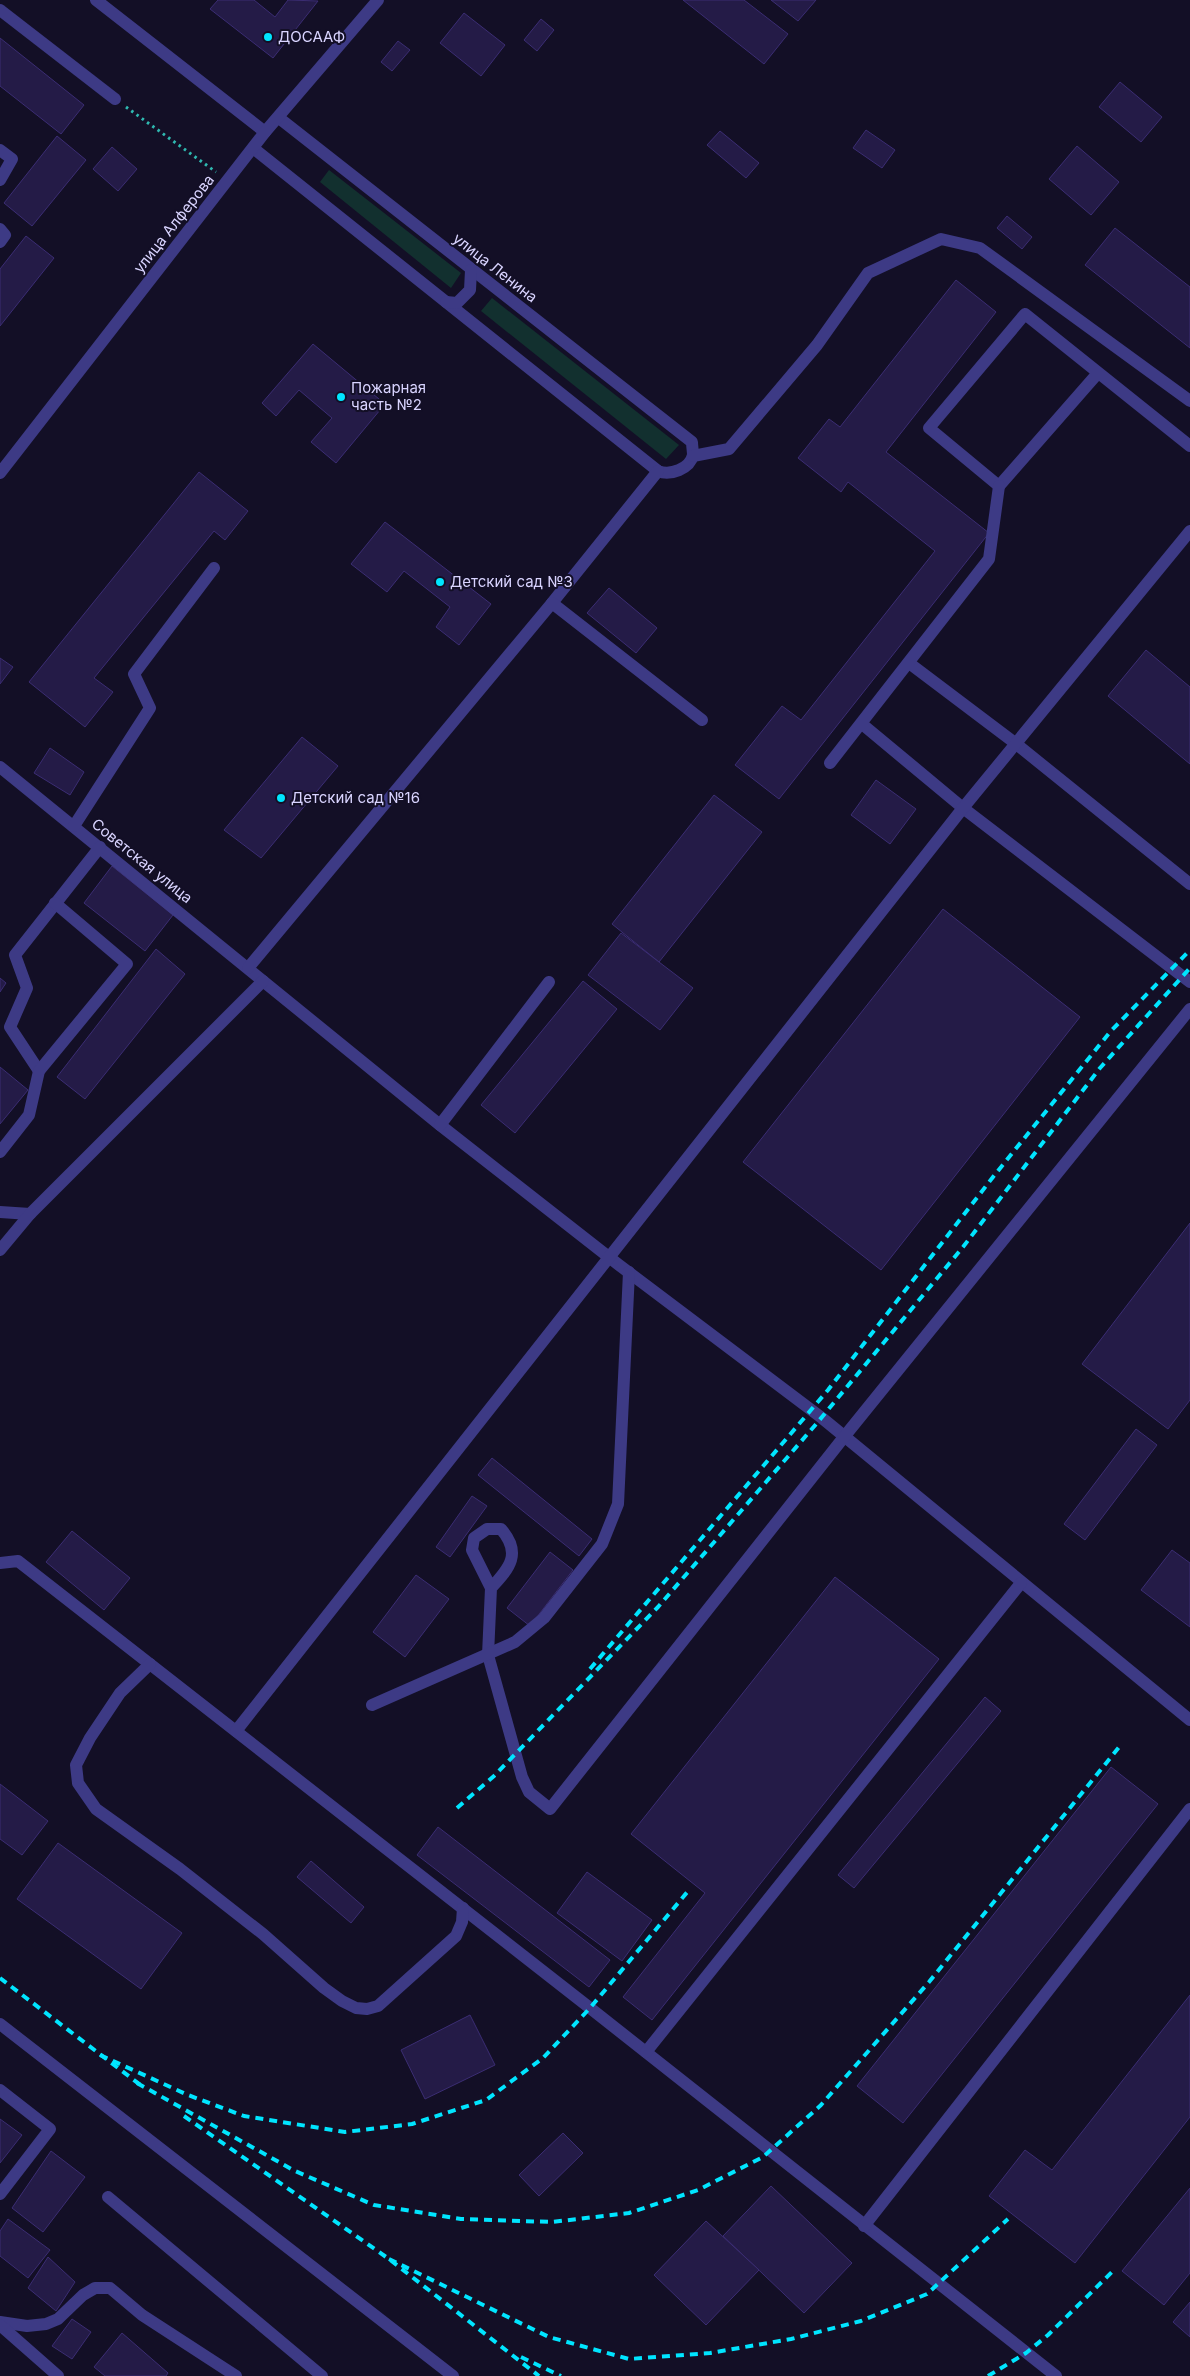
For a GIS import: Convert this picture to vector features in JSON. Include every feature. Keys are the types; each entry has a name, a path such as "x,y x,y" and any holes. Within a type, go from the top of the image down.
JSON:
{"street":[{"path":"96,0 265,132"},
{"name":"улица Алферова","path":"0,473 229,181 265,132 279,118 378,0"},
{"path":"0,10 115,99"},
{"name":"улица Ленина","path":"279,118 470,270 692,442 693,456"},
{"path":"253,148 658,471 666,474 685,468 693,456 729,449 817,345 868,273 941,239 980,248 1190,401"},
{"path":"0,150 12,159 0,180"},
{"path":"0,229 5,235 0,242"},
{"path":"446,302 457,303 470,290 470,270"},
{"path":"999,486 929,428 1025,314 1190,446"},
{"path":"830,763 910,663 989,559 999,486 1098,373"},
{"path":"248,968 552,603 658,471"},
{"path":"236,1731 963,808 1190,531"},
{"path":"74,826 150,708 134,674 214,568"},
{"path":"552,603 702,720"},
{"path":"910,663 1015,743 1190,884"},
{"path":"862,724 963,808 1190,982"},
{"name":"Советская улица","path":"0,767 440,1125 629,1272 810,1409 1190,1720"},
{"path":"39,1071 5,1029 26,988 15,954 100,847"},
{"path":"0,1152 29,1115 39,1071 127,964 55,903"},
{"path":"0,1250 30,1214 263,981"},
{"path":"440,1125 548,982"},
{"path":"491,1588 488,1655 522,1777 529,1792 550,1809 844,1437 1190,1009"},
{"path":"0,1212 30,1214"},
{"path":"372,1705 514,1642 544,1618 602,1544 618,1504 629,1272"},
{"path":"0,1563 18,1560 1056,2376"},
{"path":"646,2052 1022,1583"},
{"path":"150,1664 120,1693 90,1738 76,1765 78,1783 96,1809 188,1875 263,1934 324,1988 356,2008 366,2009 378,2006 456,1936 462,1922 463,1908"},
{"path":"864,2226 1190,1809"},
{"path":"0,2024 453,2376"},
{"path":"0,2090 50,2129 0,2194"},
{"path":"108,2197 322,2376"},
{"path":"0,2324 28,2326 46,2324 58,2319 83,2295 95,2288 110,2288 142,2315 236,2376"},
{"path":"0,2324 58,2376"}],"path":[{"path":"115,99 229,181"}],"green space":[{"path":"329,170 461,273 451,288 320,182"},
{"path":"492,298 679,445 666,459 481,311"}],"building":[{"name":"ДОСААФ","path":"218,0 254,0 275,17 288,0 318,1 273,58 210,9"},
{"path":"683,0 744,0 788,34 764,64"},
{"path":"771,0 816,0 798,21"},
{"path":"464,13 505,45 481,76 440,43"},
{"path":"541,19 554,30 537,51 524,40"},
{"path":"0,38 84,105 61,134 0,86"},
{"path":"398,41 410,50 392,71 381,62"},
{"path":"1120,82 1162,117 1141,142 1099,107"},
{"path":"866,130 895,150 882,168 853,148"},
{"path":"720,131 759,163 746,178 707,145"},
{"path":"57,136 86,160 32,226 4,203"},
{"path":"1077,146 1119,182 1091,215 1049,179"},
{"path":"112,147 137,169 118,191 93,169"},
{"path":"1007,216 1032,237 1022,249 997,228"},
{"path":"1115,228 1190,287 1190,348 1085,265"},
{"path":"26,236 54,258 0,326 0,269"},
{"path":"956,280 996,312 886,452 989,533 779,799 735,765 782,706 801,720 935,551 848,482 841,492 798,458 829,419 840,427"},
{"name":"Пожарная часть №2","path":"313,344 385,404 336,463 311,442 332,418 299,390 276,416 262,403"},
{"path":"199,472 248,511 225,540 214,531 94,678 113,692 85,727 29,682"},
{"name":"Детский сад №3","path":"385,522 491,604 459,645 436,627 450,607 404,571 387,592 351,564"},
{"path":"609,588 657,628 636,653 587,613"},
{"path":"1146,650 1190,687 1190,764 1108,696"},
{"path":"0,658 13,667 0,684"},
{"name":"Детский сад №16","path":"302,737 338,766 261,858 224,830"},
{"path":"50,748 84,772 70,795 34,773"},
{"path":"876,780 916,809 890,844 851,815"},
{"path":"714,795 762,832 659,962 612,924"},
{"path":"112,866 173,915 145,951 84,903"},
{"path":"943,909 1080,1017 881,1270 743,1162"},
{"path":"621,933 693,988 660,1030 588,975"},
{"path":"156,949 185,974 85,1099 57,1077"},
{"path":"0,978 6,983 0,992"},
{"path":"583,981 617,1009 515,1133 481,1105"},
{"path":"0,1067 28,1090 0,1124"},
{"path":"1190,1223 1190,1400 1168,1429 1082,1364"},
{"path":"1136,1429 1157,1445 1085,1540 1064,1524"},
{"path":"492,1458 592,1539 579,1556 478,1475"},
{"path":"472,1496 487,1506 450,1557 436,1547"},
{"path":"72,1531 130,1578 104,1610 46,1562"},
{"path":"1172,1550 1190,1563 1190,1627 1141,1590"},
{"path":"550,1552 573,1570 530,1626 507,1608"},
{"path":"416,1575 449,1599 405,1657 373,1632"},
{"path":"835,1577 939,1659 652,2020 623,1997 705,1893 631,1834"},
{"path":"985,1697 1001,1711 854,1888 838,1875"},
{"path":"1111,1767 1158,1804 903,2123 857,2086"},
{"path":"0,1784 48,1821 22,1855 0,1839"},
{"path":"438,1827 610,1960 589,1987 417,1855"},
{"path":"58,1843 182,1933 141,1989 17,1899"},
{"path":"311,1861 364,1907 351,1923 297,1877"},
{"path":"587,1872 652,1920 622,1961 557,1913"},
{"path":"1190,1995 1190,2117 1075,2263 989,2196 1025,2150 1052,2170"},
{"path":"470,2015 495,2065 425,2099 401,2050"},
{"path":"0,2119 22,2135 0,2163"},
{"path":"563,2133 583,2153 539,2196 519,2175"},
{"path":"51,2151 85,2177 43,2232 12,2208"},
{"path":"771,2186 852,2263 804,2313 723,2236"},
{"path":"1190,2188 1190,2273 1164,2305 1122,2271"},
{"path":"8,2219 50,2250 28,2278 0,2256 0,2231"},
{"path":"706,2221 759,2270 706,2325 654,2275"},
{"path":"48,2257 75,2282 56,2311 28,2288"},
{"path":"1190,2302 1190,2337 1173,2322"},
{"path":"72,2319 91,2332 72,2359 52,2346"},
{"path":"122,2333 168,2373 166,2376 105,2376 94,2367"}],"railway":[{"path":"590,1669 828,1390 993,1177 1110,1032 1190,950"},
{"path":"457,1808 494,1776 658,1607 817,1423 963,1247 1100,1068 1190,968"},
{"path":"137,2083 295,2171 374,2205 461,2219 552,2222 629,2213 698,2190 763,2157 821,2105 929,1982 1120,1746"},
{"path":"100,2055 188,2095 244,2116 345,2132 412,2124 486,2100 543,2058 590,2008 689,1890"},
{"path":"0,1978 143,2087"},
{"path":"184,2116 389,2259 539,2376"},
{"path":"389,2259 549,2337 629,2359 710,2353 791,2339 861,2321 927,2294 1008,2219"},
{"path":"988,2376 1026,2353 1048,2335 1114,2270"},
{"path":"521,2357 561,2376"}],"place":[{"name":"ДОСААФ","path":"268,37"},
{"name":"Пожарная часть №2","path":"341,397"},
{"name":"Детский сад №3","path":"440,582"},
{"name":"Детский сад №16","path":"281,798"}]}
